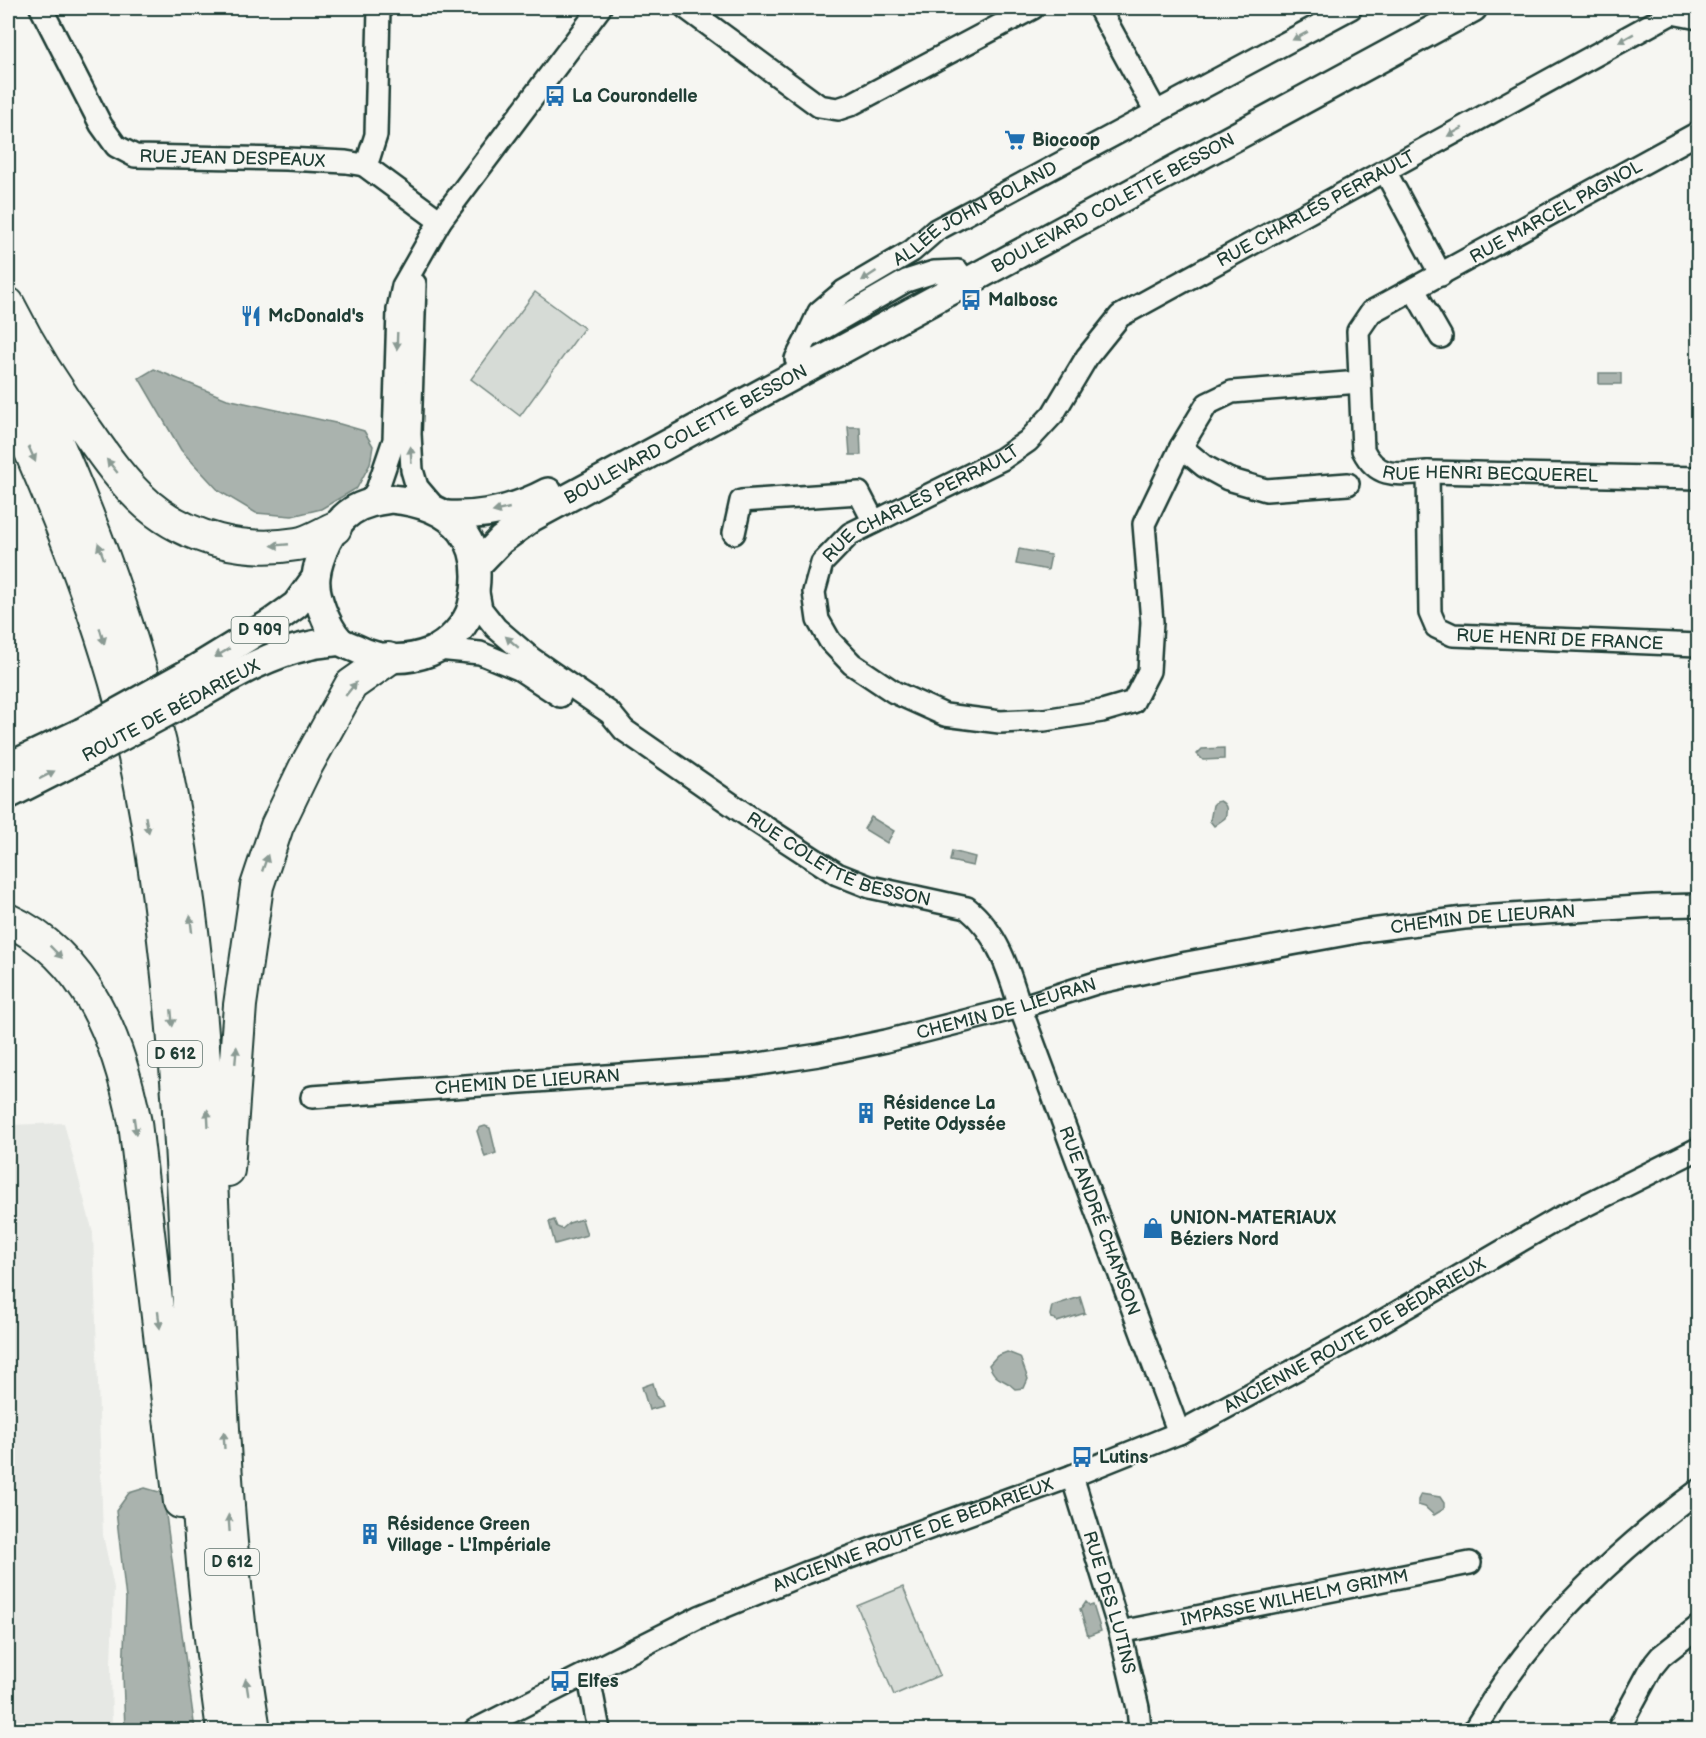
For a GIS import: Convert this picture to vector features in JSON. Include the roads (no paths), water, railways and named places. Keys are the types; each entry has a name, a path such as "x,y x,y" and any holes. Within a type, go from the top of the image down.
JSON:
{"highway":[{"path":"8,304 49,376 110,463 134,492 160,515 203,537 254,548 299,544 335,528"},
{"name":"D 612","path":"8,338 59,446 90,519 125,618 163,756 178,837 198,984 234,1579 254,1731"},
{"name":"D 612","path":"8,400 68,540 99,625 137,771 150,840 166,950 177,1074 199,1506 207,1614 223,1731"},
{"path":"220,1365 227,1302 231,1110 240,1005 257,886 282,816 305,768 351,685 388,659"},
{"path":"8,920 43,940 78,975 102,1014 125,1077 138,1146 208,1731"}],"main road":[{"name":"BOULEVARD COLETTE BESSON","path":"440,511 477,515 525,505 801,349 958,271 1442,8"},
{"name":"BOULEVARD COLETTE BESSON","path":"476,575 501,540 531,518 1473,8"},
{"path":"391,499 414,501 440,511 461,529 471,546 476,575 471,610 458,632 438,649 414,658 388,659 364,653 340,641 325,618 315,579 322,551 335,528 352,511 368,503 391,499"},
{"name":"ROUTE DE BÉDARIEUX","path":"8,795 84,744 197,682 296,605 315,579"},
{"name":"ROUTE DE BÉDARIEUX","path":"197,682 246,669 309,645 340,641"},
{"name":"ROUTE DE BÉDARIEUX","path":"8,767 84,744"}],"street":[{"name":"RUE JEAN DESPEAUX","path":"40,8 101,125 116,146 135,156 294,159 364,165"},
{"path":"379,8 376,135 369,158 364,165 440,221"},
{"path":"368,503 376,490 394,440 398,310 403,286 440,221 600,8"},
{"path":"686,8 819,106 838,109 850,105 1033,8"},
{"path":"1099,8 1156,112"},
{"name":"ALLÉE JOHN BOLAND","path":"801,349 819,312 844,291 912,251 936,230 1351,8"},
{"name":"RUE CHARLES PERRAULT","path":"1360,382 1232,392 1207,404 1181,447 1144,524 1152,622 1149,671 1133,702 1102,711 1044,720 1000,722 945,715 894,692 852,664 830,641 818,620 814,592 822,563 850,534 1002,459 1028,441 1053,414 1087,357 1120,316 1672,13 1698,18"},
{"name":"RUE MARCEL PAGNOL","path":"1360,382 1358,331 1371,312 1698,133"},
{"path":"1384,171 1441,274"},
{"path":"906,281 912,251"},
{"path":"416,266 410,434 412,470 417,487 440,511"},
{"path":"801,349 906,281 934,272 958,271"},
{"path":"1414,290 1441,338"},
{"name":"RUE HENRI BECQUEREL","path":"1360,382 1363,450 1376,469 1394,474 1428,472 1698,478"},
{"path":"1181,447 1204,466 1228,479 1266,490 1348,484"},
{"name":"RUE HENRI DE FRANCE","path":"1428,472 1430,613 1436,627 1453,635 1698,645"},
{"path":"734,533 741,501 859,493 874,522"},
{"name":"RUE COLETTE BESSON","path":"476,575 481,609 496,628 532,659 610,713 624,730 760,824 837,874 870,887 967,908 980,918 992,935 1010,976 1020,1007"},
{"name":"RUE COLETTE BESSON","path":"438,649 480,653 519,669 604,725 624,730"},
{"name":"CHEMIN DE LIEURAN","path":"312,1097 746,1066 830,1053 1020,1007 1096,982 1363,931 1464,918 1698,905"},
{"name":"RUE ANDRÉ CHAMSON","path":"1020,1007 1179,1433"},
{"name":"ANCIENNE ROUTE DE BÉDARIEUX","path":"476,1731 699,1617 795,1578 1072,1476 1179,1433 1350,1340 1556,1220 1698,1149"},
{"name":"RUE DES LUTINS","path":"1072,1476 1120,1632 1138,1708 1140,1731"},
{"path":"1474,1731 1505,1681 1572,1600 1621,1552 1698,1491"},
{"name":"IMPASSE WILHELM GRIMM","path":"1120,1632 1470,1563"},
{"path":"1618,1731 1652,1667 1661,1656 1698,1628"},
{"path":"588,1673 599,1731"}],"place":[{"name":"La Courondelle","path":"555,96"},
{"name":"Biocoop","path":"1015,140"},
{"name":"Malbosc","path":"971,300"},
{"name":"McDonald's","path":"251,316"},
{"name":"Résidence La Petite Odyssée","path":"866,1113"},
{"name":"UNION-MATERIAUX Béziers Nord","path":"1153,1228"},
{"name":"Lutins","path":"1082,1457"},
{"name":"Résidence Green Village - L'Impériale","path":"370,1534"},
{"name":"Elfes","path":"560,1681"}]}
